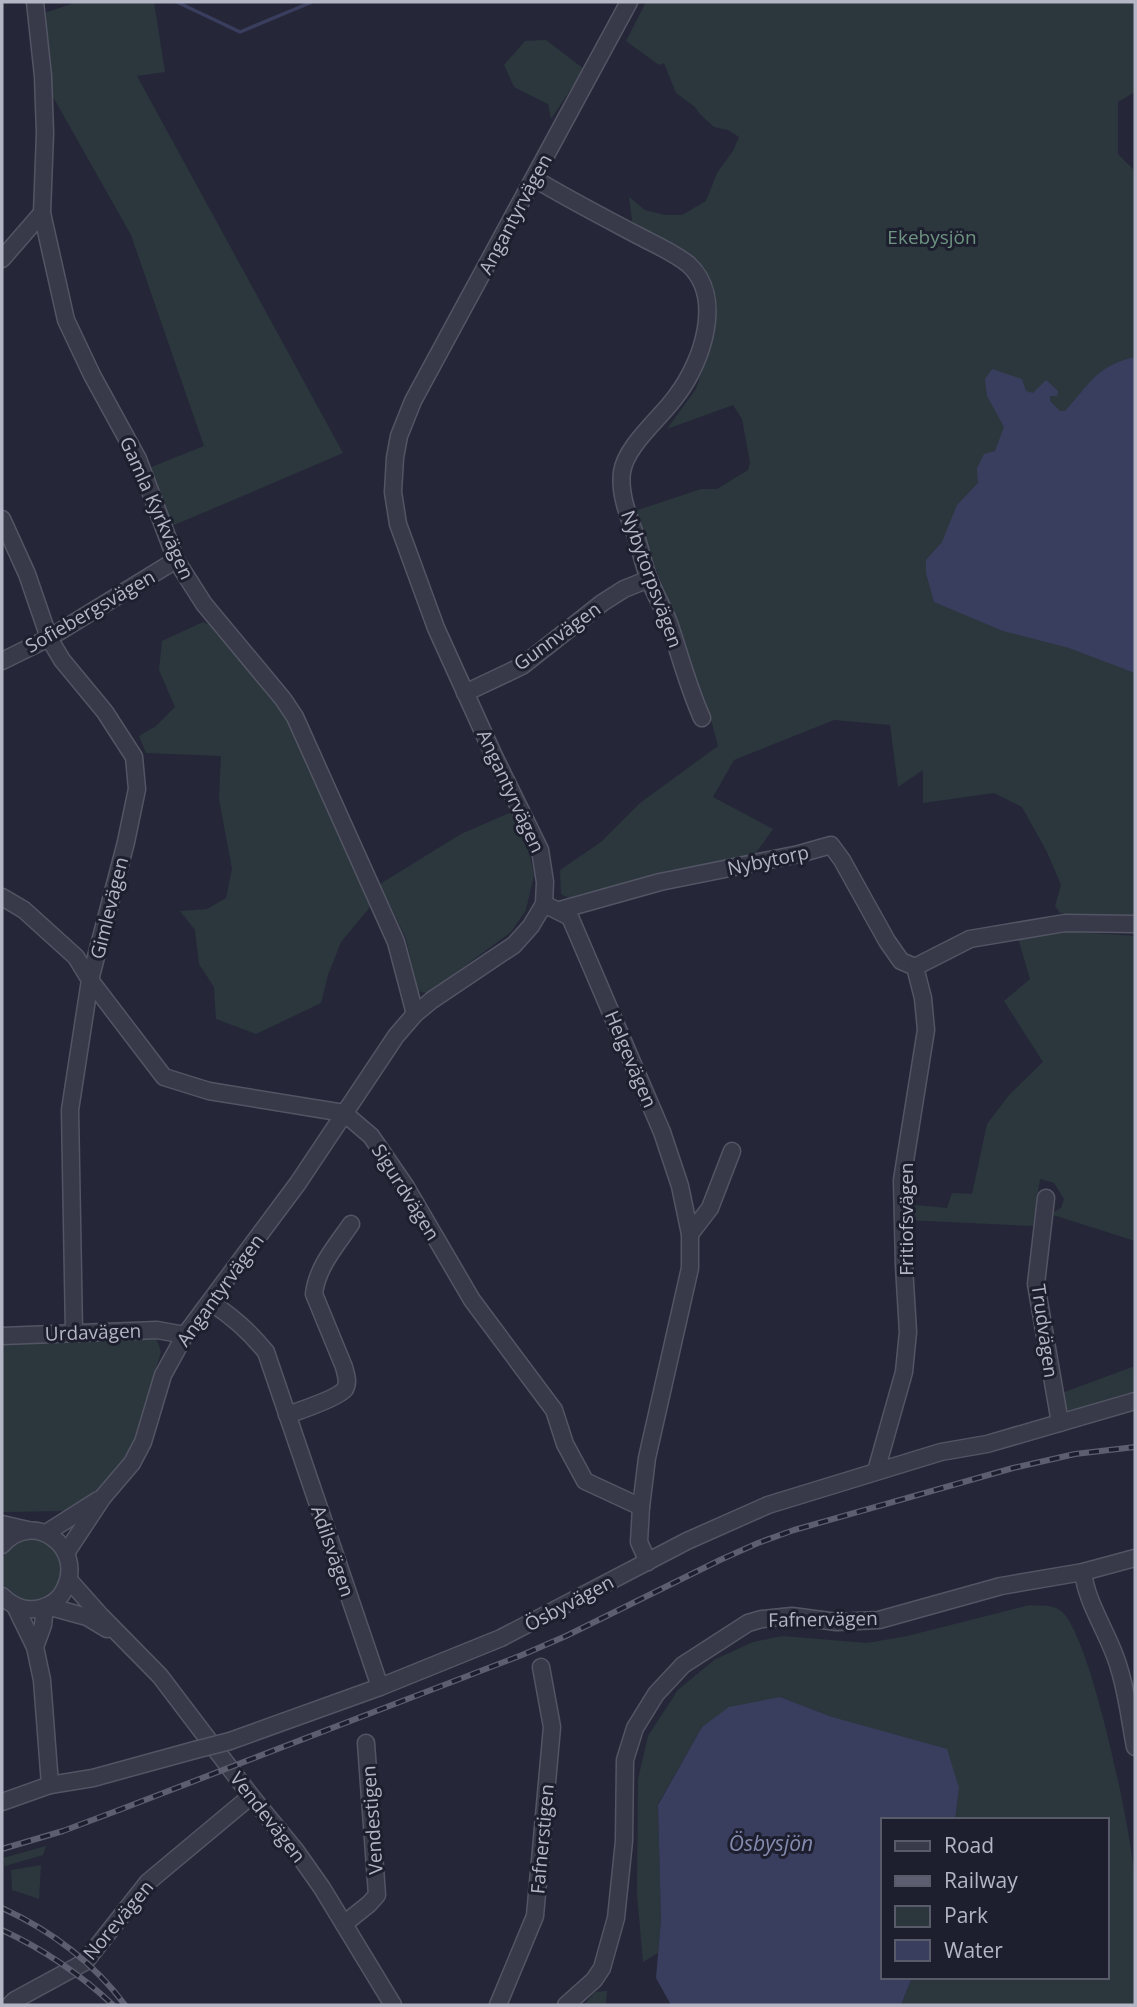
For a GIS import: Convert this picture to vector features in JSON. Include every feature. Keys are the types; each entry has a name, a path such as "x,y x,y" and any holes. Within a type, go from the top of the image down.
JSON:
{"street":[{"name":"Gamla Kyrkvägen","path":"35,2 43,76 45,152 42,213 66,320 92,375 138,459 176,560 204,604 295,717 396,942 415,1014"},
{"name":"Angantyrvägen","path":"66,1553 103,1497 132,1463 143,1442 163,1375 185,1335 299,1183 396,1036 415,1014 432,1000 514,945 552,907 540,850 436,628 398,524 393,492 395,458 399,436 413,401 629,2"},
{"name":"Nybytorpsvägen","path":"535,179 668,251 689,265 705,288 707,306 701,353 691,375 676,397 635,445 625,461 622,473 624,503 649,579 679,650 689,690 702,718"},
{"path":"2,259 42,213"},
{"name":"Gimlevägen","path":"2,519 27,574 48,638 62,660 105,712 134,757 136,789 126,842 90,980 70,1110 74,1332"},
{"name":"Sofiebergsvägen","path":"2,660 48,638 176,560"},
{"name":"Gunnvägen","path":"465,693 522,666 603,603 624,589 649,579"},
{"name":"Nybytorp","path":"552,907 831,845 887,941 901,961 915,967"},
{"path":"2,897 24,910 76,957 90,980 164,1077 209,1091 344,1113"},
{"name":"Helgevägen","path":"552,907 570,916 662,1132 680,1186 690,1234 690,1268 647,1458 639,1542 648,1562"},
{"path":"915,967 970,939 1065,923 1135,924"},
{"name":"Fritiofsvägen","path":"876,1471 904,1372 908,1332 902,1180 926,1030 923,998 915,967"},
{"name":"Sigurdvägen","path":"344,1113 371,1136 406,1187 471,1300 554,1410 565,1444 585,1481 641,1507"},
{"path":"690,1234 710,1208 732,1151"},
{"name":"Trudvägen","path":"1046,1198 1036,1284 1060,1423"},
{"path":"287,1415 339,1394 346,1388 344,1367 324,1324 314,1294 315,1281 323,1265 351,1224"},
{"name":"Adilsvägen","path":"210,1302 231,1315 266,1352 380,1687"},
{"name":"Urdavägen","path":"2,1336 158,1329 185,1335"},
{"name":"Ösbyvägen","path":"2,1802 50,1785 93,1778 230,1741 380,1687 501,1639 687,1541 768,1506 942,1452 987,1444 1135,1401"},
{"name":"Angantyrvägen","path":"2,1545 19,1533 38,1532 103,1497"},
{"path":"2,1524 38,1532 57,1541 71,1566 63,1594 53,1604 46,1606 35,1647"},
{"name":"Fafnervägen","path":"566,2005 594,1980 602,1968 616,1918 624,1841 625,1760 635,1728 656,1693 683,1665 748,1623 762,1619 792,1616 837,1622 879,1620 1001,1586 1083,1572 1135,1558"},
{"path":"1083,1572 1085,1590 1120,1668 1135,1747"},
{"name":"Vendevägen","path":"69,1580 160,1676 296,1851 393,2005"},
{"path":"8,1601 35,1647 43,1681 50,1785"},
{"name":"Vendevägen","path":"8,1601 26,1610 46,1606 87,1617 127,1641"},
{"name":"Fafnerstigen","path":"498,2005 535,1916 551,1727 541,1667"},
{"name":"Vendestigen","path":"344,1924 377,1895 366,1743"},
{"name":"Norevägen","path":"10,2005 85,1962 148,1882 251,1796"}],"green space":[{"path":"77,2 154,2 165,72 137,76 343,453 172,526 149,468 204,446 131,235 52,95 45,13"},
{"name":"Ekebysjön","path":"646,2 1135,2 1135,92 1118,102 1118,154 1135,171 1135,925 1060,913 1055,906 1061,885 1047,852 1022,807 994,793 923,803 923,770 898,787 890,725 834,720 734,760 713,797 773,829 753,857 568,898 561,894 560,870 601,842 640,803 718,746 635,511 701,489 717,489 748,470 750,462 742,419 733,405 667,429 696,389 715,331 713,290 695,264 633,227 629,197 645,210 665,215 682,215 706,201 717,173 733,151 739,137 728,130 714,127 695,107 676,93 664,63 659,65 626,41"},
{"path":"546,40 584,69 551,119 548,104 514,87 504,65 525,41"},
{"path":"203,622 211,625 289,720 367,891 370,907 341,942 321,1003 256,1034 216,1019 214,987 199,964 195,930 180,911 207,909 226,898 232,869 219,799 221,756 146,753 139,736 156,726 175,707 159,670 162,641"},
{"path":"512,812 528,846 534,875 526,910 511,932 432,990 426,993 418,991 406,939 380,884 461,834"},
{"path":"1048,930 1135,936 1135,1241 1050,1214 1061,1208 1064,1199 1054,1183 1040,1179 1033,1226 906,1220 905,1204 947,1208 952,1193 972,1194 987,1124 1009,1095 1043,1062 1004,1001 1030,979 1018,938"},
{"path":"131,1336 157,1340 161,1352 133,1442 115,1476 83,1505 62,1511 2,1512 2,1344"},
{"path":"1135,1366 1135,1393 1065,1417 1059,1394"},
{"path":"32,1539 55,1548 64,1571 55,1594 32,1603 9,1594 0,1571 9,1548"},
{"path":"1030,1605 1058,1609 1073,1627 1097,1696 1127,1825 1135,1882 1135,2005 901,2005 911,1979 1109,1979 1109,1818 955,1818 959,1788 832,1717 780,1697 702,1727 658,1804 661,1920 658,1953 643,1962 637,1894 638,1779 648,1736 678,1690 714,1660 753,1642 782,1636 867,1643 907,1636"},
{"path":"46,1846 43,1855 5,1866 3,1858"},
{"path":"41,1865 39,1899 12,1890 11,1870"},
{"path":"607,1991 606,2005 584,2005 595,1992"}],"water":[{"path":"1135,357 1135,673 1069,648 1003,631 934,602 926,573 926,560 942,542 957,505 978,483 977,468 984,454 995,451 1004,427 987,396 985,379 992,369 1022,379 1026,391 1033,393 1046,380 1058,391 1057,396 1050,396 1050,401 1060,411 1065,411 1102,371"},
{"name":"Ösbysjön","path":"780,1697 832,1717 947,1749 959,1788 955,1818 881,1818 881,1979 911,1979 901,2005 671,2005 656,1978 661,1920 658,1805 702,1727 729,1707"}],"waterway":[{"path":"177,2 240,32 312,2"}],"railway":[{"path":"2,1849 63,1831 522,1655 720,1560 794,1530 1013,1468 1075,1454 1135,1447"},
{"path":"2,1908 37,1926 70,1949 99,1975 125,2005"},
{"path":"2,1930 60,1963 113,2005"}]}
